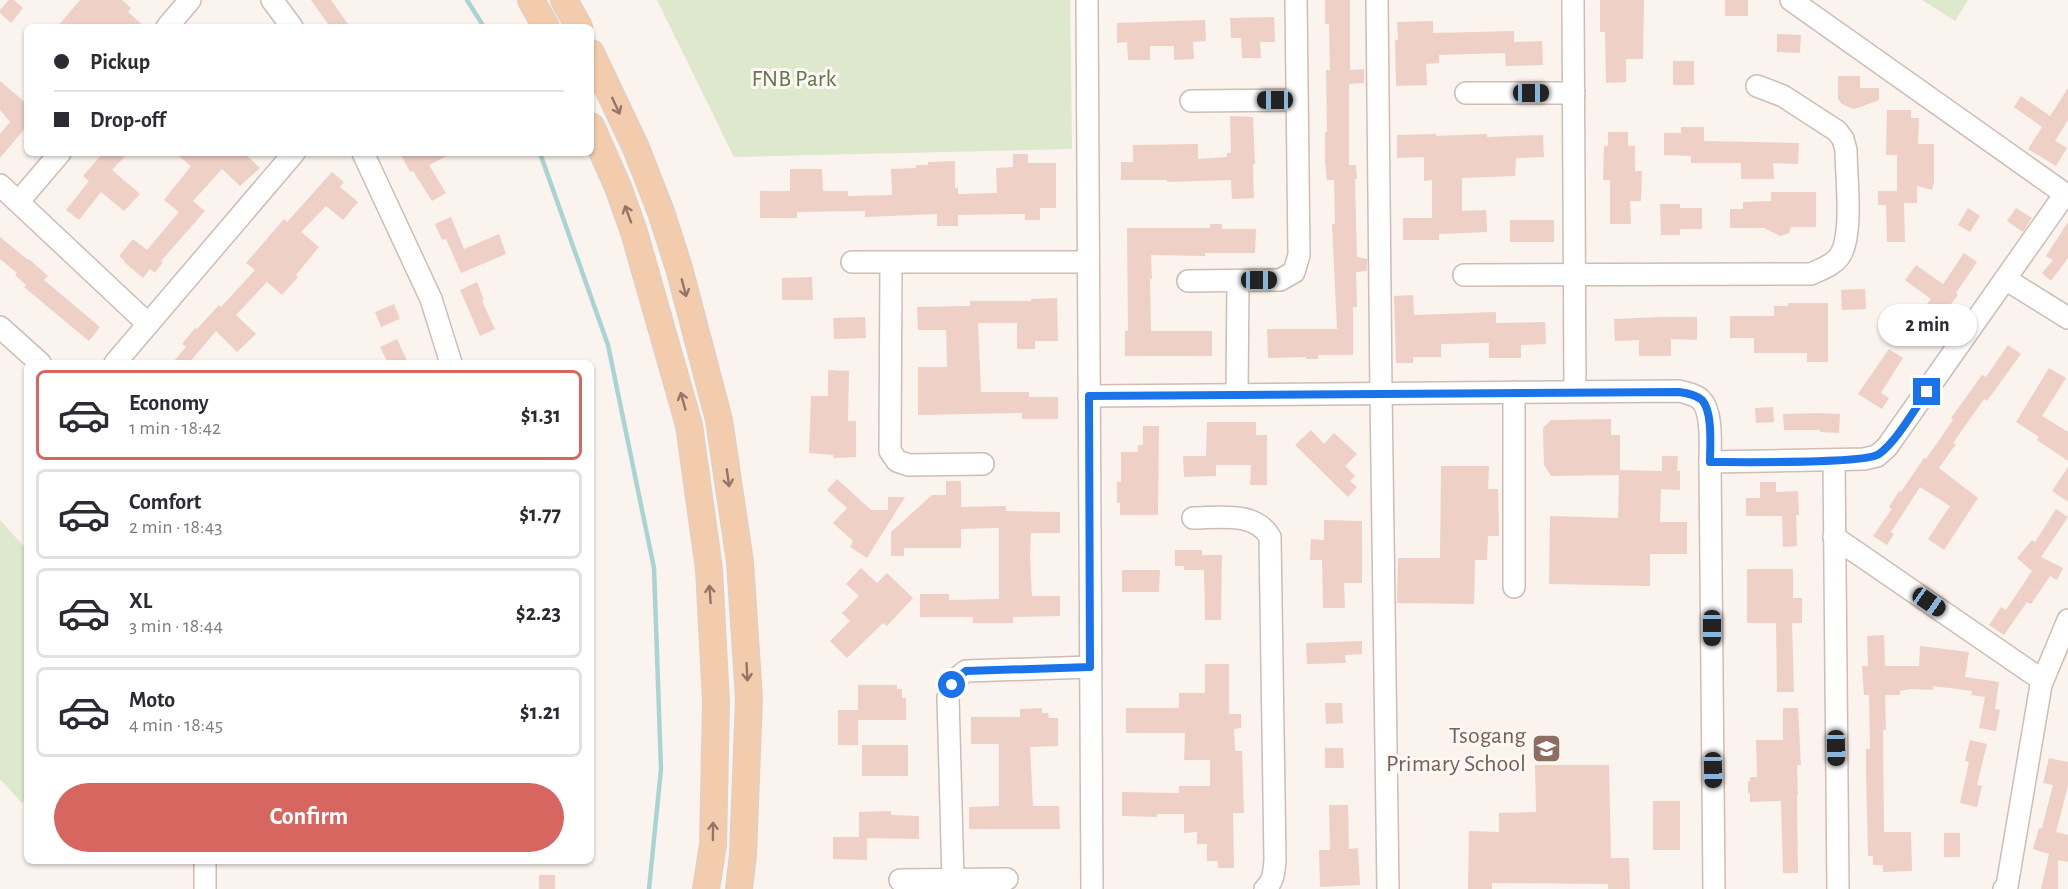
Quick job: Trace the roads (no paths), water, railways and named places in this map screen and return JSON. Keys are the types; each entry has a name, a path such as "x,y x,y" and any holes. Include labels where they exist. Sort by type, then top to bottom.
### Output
{"main road":[{"path":"531,0 544,24"},
{"path":"564,0 577,24"},
{"path":"594,59 636,148 661,212 679,267 719,420 740,562 749,698 743,855 739,889"},
{"path":"594,133 634,232 689,425 709,569 716,702 713,845 706,889"}],"street":[{"path":"170,24 190,0"},
{"path":"272,0 290,24"},
{"path":"1087,0 1092,889"},
{"path":"1188,280 1280,280 1294,272 1299,255 1296,0"},
{"path":"1377,0 1388,889"},
{"path":"1573,0 1575,392"},
{"path":"1710,462 1864,459 1877,456 1887,447 2067,195 1791,0"},
{"path":"1464,275 1811,274 1829,266 1838,257 1847,238 1846,150 1843,139 1837,130 1782,96 1757,86"},
{"path":"1466,93 1574,93"},
{"path":"1191,101 1296,100"},
{"path":"19,201 57,156"},
{"path":"118,360 291,156"},
{"path":"364,156 431,299 450,360"},
{"path":"0,185 148,324"},
{"path":"852,262 1088,262"},
{"path":"891,263 890,451 897,461 909,465 983,464"},
{"path":"2007,280 2068,318"},
{"path":"1237,394 1238,281"},
{"path":"0,327 37,360"},
{"path":"1514,392 1514,587"},
{"path":"1089,396 1679,392 1700,399 1709,416 1714,889"},
{"path":"1834,460 1838,889"},
{"path":"1193,518 1244,519 1256,522 1265,528 1270,537 1275,860 1274,875 1265,889"},
{"path":"1834,537 2042,680"},
{"path":"2004,889 2007,886 2042,680 2068,620"},
{"path":"953,880 948,697 952,685 966,671 1090,667"},
{"path":"205,864 205,889"},
{"path":"900,880 1007,879"}],"waterway":[{"path":"467,0 482,24"},
{"path":"541,156 608,345 654,568 661,769 649,889"}],"place":[{"name":"Tsogang Primary School","path":"1547,749"}],"park label":[{"name":"FNB Park","path":"794,78"}]}
